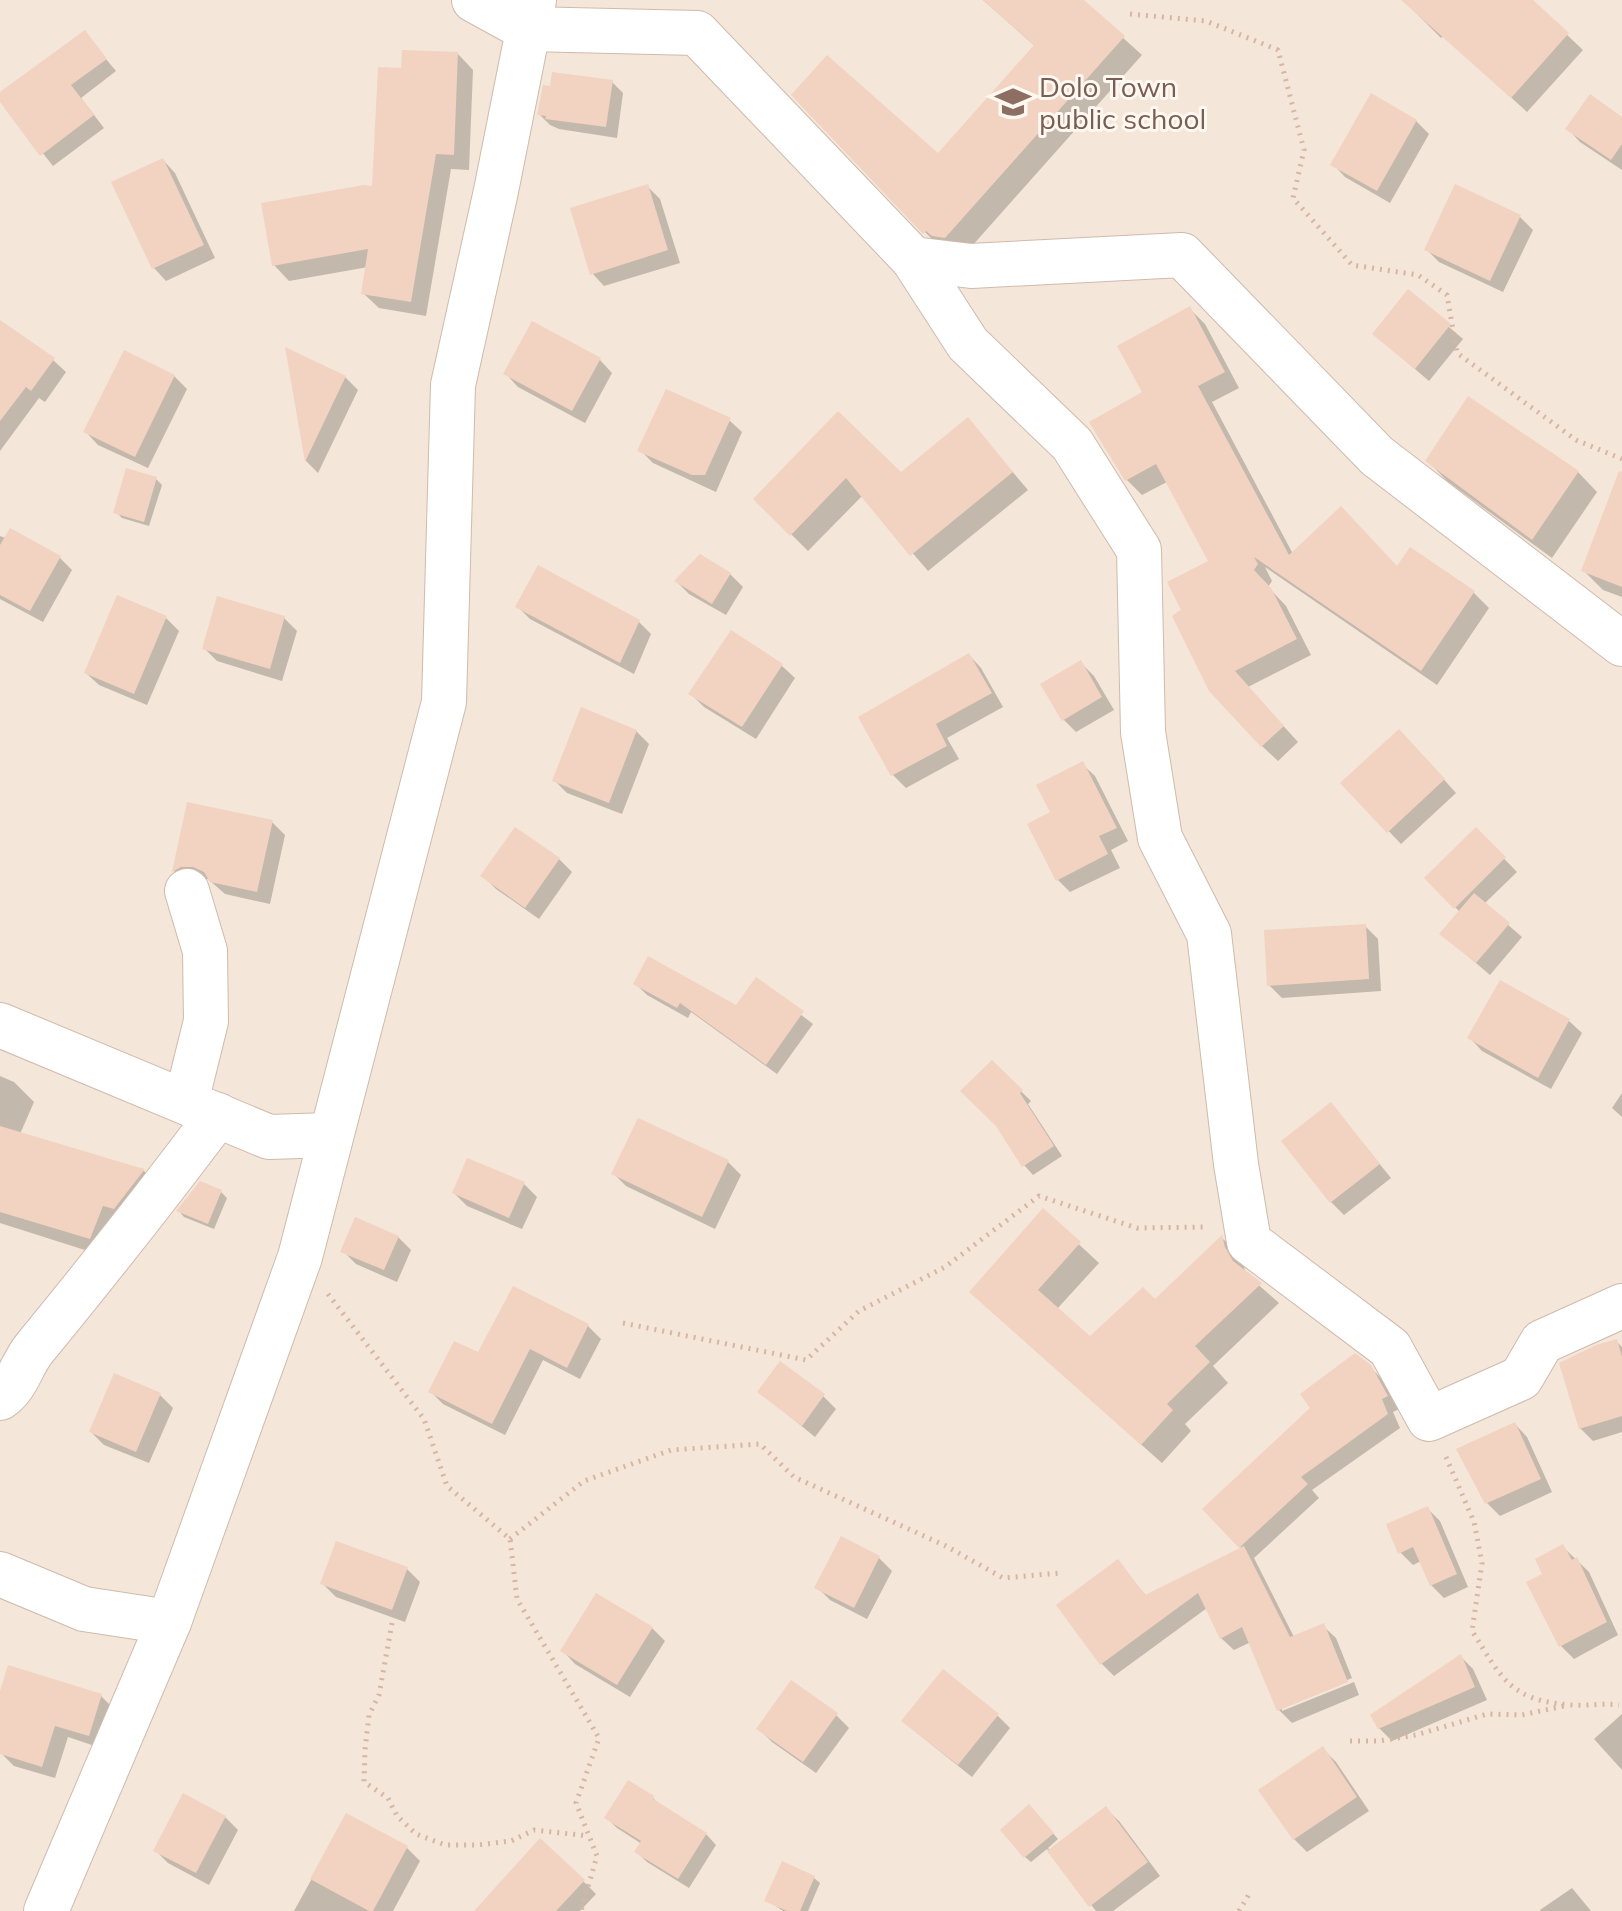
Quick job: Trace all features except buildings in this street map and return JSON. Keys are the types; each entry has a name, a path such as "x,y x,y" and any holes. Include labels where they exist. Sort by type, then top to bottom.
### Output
{"street":[{"path":"474,0 531,15 697,33 913,259 968,344 1072,444 1139,550 1143,732 1160,838 1209,934 1236,1164 1249,1242 1390,1348 1429,1419 1521,1378 1542,1342 1622,1306"},
{"path":"46,1911 169,1622 300,1257 444,702 453,385 531,15"},
{"path":"913,259 971,266 1182,255 1377,456 1622,644"},
{"path":"0,1398 12,1390 25,1360 104,1265 202,1108 205,951 187,891"},
{"path":"0,1025 269,1137 330,1135"},
{"path":"0,1574 84,1609 169,1622"}],"path":[{"path":"1130,14 1206,21 1278,50 1304,150 1293,198 1352,265 1418,275 1447,295 1457,353 1576,440 1622,459"},
{"path":"623,1323 806,1360 859,1311 945,1267 1039,1196 1137,1228 1217,1227 1249,1242"},
{"path":"300,1257 424,1419 447,1486 510,1539 517,1599 599,1738 576,1803 597,1856 581,1911"},
{"path":"1429,1419 1474,1522 1482,1563 1472,1631 1505,1683 1536,1700 1573,1705 1619,1705"},
{"path":"510,1539 584,1481 671,1450 760,1444 794,1477 946,1546 1003,1578 1060,1573"},
{"path":"392,1623 379,1695 369,1715 364,1782 388,1798 397,1816 416,1834 445,1845 511,1841 534,1830 589,1836"},
{"path":"1350,1741 1379,1741 1416,1735 1487,1714 1522,1715 1573,1705"},
{"path":"1239,1911 1251,1891"}],"shaded area":[{"path":"0,0 1622,0 1622,1911 0,1911"}],"place":[{"name":"Dolo Town public school","path":"1013,102"}]}
